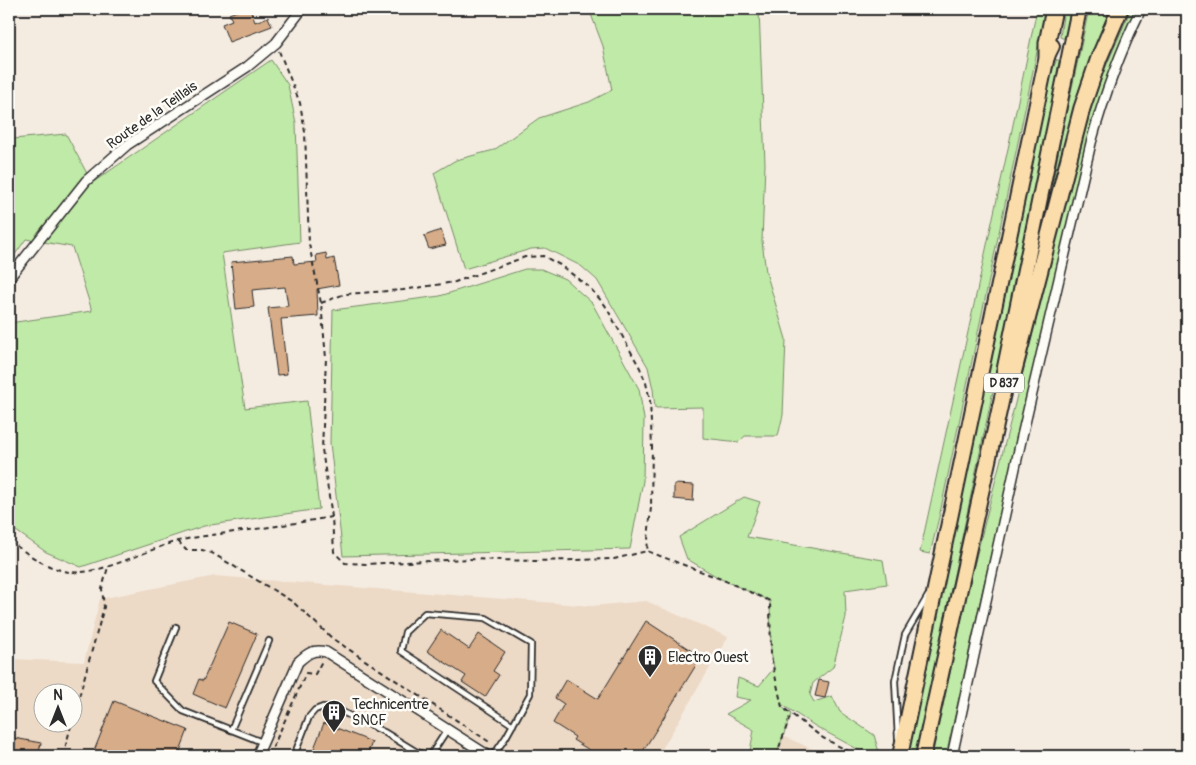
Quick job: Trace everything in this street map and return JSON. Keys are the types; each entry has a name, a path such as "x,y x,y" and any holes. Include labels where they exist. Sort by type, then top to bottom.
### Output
{"highway":[{"path":"1047,56 1047,43 1054,9"},
{"path":"1005,384 1013,374 1088,88 1120,9"}],"main road":[{"name":"D 837","path":"899,756 1047,56 1052,45 1060,9"},
{"name":"D 837","path":"923,756 1005,384 1004,372 1079,9"}],"street":[{"name":"Route de la Teillais","path":"9,278 80,188 93,175 127,145 246,68 276,43 302,9"},
{"path":"952,756 1022,436 1091,142 1106,93 1141,9"},
{"path":"257,756 298,662 306,654 316,650 326,652 491,756"}],"lane":[{"path":"899,756 895,681 905,635 936,585"},
{"path":"491,756 513,725 530,694 531,644 486,618 425,613 405,632 401,651 513,725"},
{"path":"176,627 154,681 183,710 262,742"},
{"path":"232,730 269,641"},
{"path":"294,756 309,717 315,710 323,707 334,708 384,732 414,751 429,756 448,728"}],"path":[{"path":"276,43 300,103 303,122 309,244 321,302 326,358 322,449 332,518 334,552 345,563 366,564 469,559 533,561 614,559 647,551 720,579 770,601 771,657 782,707 823,738 858,756"},
{"path":"321,302 345,294 403,290 455,282 525,257 543,256 560,265 589,287 605,305 640,368 650,400 652,447 651,507 647,551"},
{"path":"9,541 38,560 70,572 108,566 201,536 332,518"},
{"path":"178,542 186,550 202,550 212,553 286,597 333,639 491,743"},
{"path":"82,686 104,607 102,589 108,566"},
{"path":"269,756 306,673 315,674 333,639"},
{"path":"776,756 791,714"},
{"path":"63,756 69,732"}],"shaded area":[{"path":"215,576 592,606 646,601 728,637 658,756 9,756 9,659 84,662 100,599"},
{"path":"783,736 828,756 776,756"}],"green space":[{"path":"589,9 759,9 765,164 762,241 766,272 786,339 783,415 778,436 745,436 739,442 703,438 703,407 655,408 648,367 597,280 581,266 545,248 531,249 464,269 434,173 456,160 494,150 539,118 589,102 612,90 603,46"},
{"path":"1037,9 1046,9 940,513 930,554 920,552 1009,144"},
{"path":"1064,9 1073,9 1065,38 1062,38 1060,37"},
{"path":"1089,9 1115,9 1045,223 1061,138"},
{"path":"1131,9 1137,9 1120,46 1025,408 946,756 932,756 969,585 1087,119 1101,78"},
{"path":"1057,59 1059,61 1058,79 916,756 906,756 1049,78"},
{"path":"271,60 288,85 296,123 300,242 222,253 245,408 307,401 319,509 204,526 81,567 46,552 9,526 9,323 92,311 72,247 26,239 9,263 9,125 13,139 66,134 92,183"},
{"path":"525,269 541,269 565,279 592,303 639,389 644,419 643,481 630,549 343,556 330,443 333,310 440,296"},
{"path":"744,497 760,502 747,537 883,560 887,584 845,590 846,617 833,667 813,683 810,695 814,702 832,696 840,712 874,735 880,756 870,756 815,726 781,704 791,714 776,756 749,756 754,730 726,714 751,700 735,697 738,678 759,686 774,668 771,652 770,601 721,579 687,559 679,537"}],"building":[{"path":"242,9 250,9 255,22 268,17 272,26 229,42 222,24 232,20 229,14"},
{"path":"441,230 446,245 429,249 424,236"},
{"path":"326,253 327,260 334,258 339,285 317,289 318,316 281,319 287,374 277,375 268,308 288,306 285,287 252,290 254,307 236,309 231,262 293,256 294,264 317,262 316,255"},
{"path":"674,484 694,485 693,501 674,499"},
{"name":"Electro Ouest","path":"646,621 701,657 640,756 599,756 573,740 575,737 553,723 564,704 555,698 566,679 598,699"},
{"path":"229,622 257,634 225,708 193,694 199,679 203,681"},
{"path":"441,630 469,649 479,634 505,652 493,671 499,675 485,697 462,682 466,676 427,651"},
{"path":"819,680 829,682 825,698 815,696"},
{"path":"114,701 188,730 178,756 92,756"},
{"name":"Technicentre SNCF","path":"324,723 372,742 367,756 311,756"},
{"path":"9,737 41,743 38,756 9,756"}],"place":[{"name":"Electro Ouest","path":"650,678"},
{"name":"Technicentre SNCF","path":"334,733"}]}
